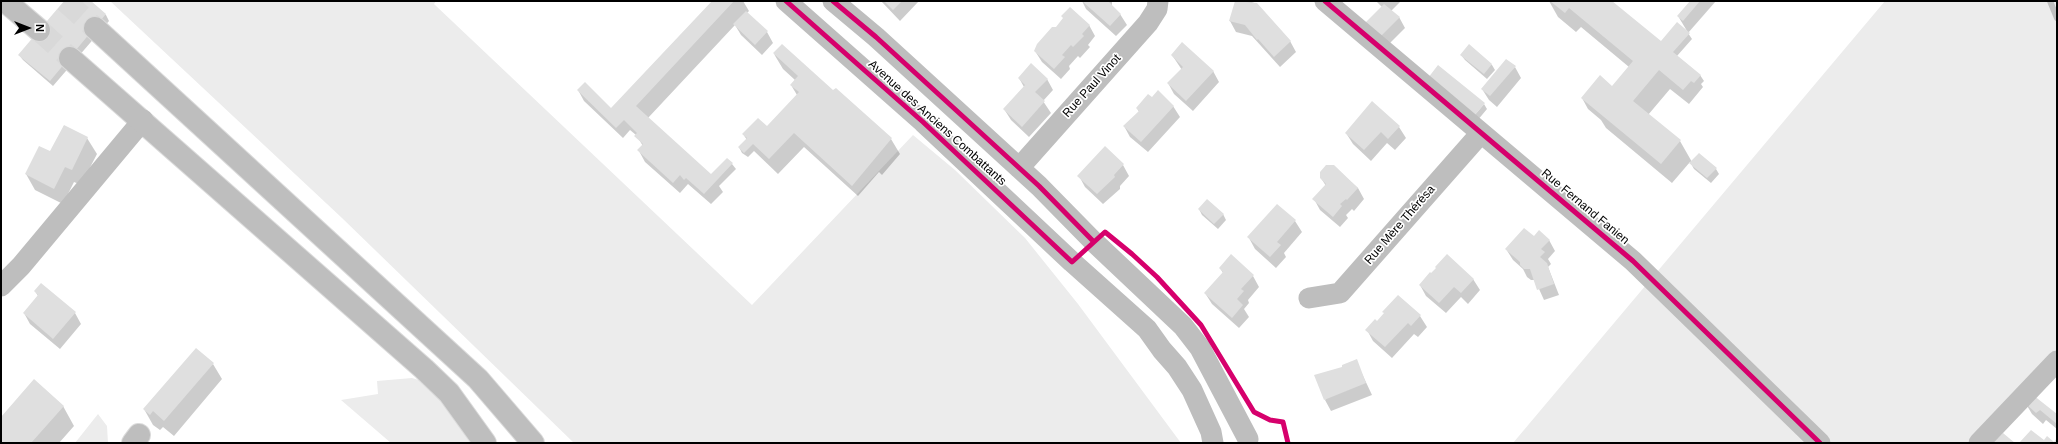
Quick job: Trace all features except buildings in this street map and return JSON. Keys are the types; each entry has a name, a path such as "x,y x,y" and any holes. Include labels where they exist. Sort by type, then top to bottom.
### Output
{"highway":[{"path":"5,1 39,30"},
{"path":"95,28 478,379 533,443"},
{"path":"70,58 424,369 449,394 485,443"}],"street":[{"name":"Avenue des Anciens Combattants","path":"786,1 923,122 1066,256 1147,329 1162,350 1178,367 1192,390 1211,432 1214,443"},
{"name":"Avenue des Anciens Combattants","path":"833,1 876,37 1019,168 1183,326 1200,348 1251,441"},
{"name":"Rue Paul Vinot","path":"1019,168 1148,23 1157,9 1158,1"},
{"name":"Rue Fernand Fanien","path":"1326,1 1633,260 1820,443"},
{"path":"1,286 42,240 142,120"},
{"name":"Rue Mère Thérésa","path":"1309,298 1340,293 1481,133"},
{"path":"1979,443 2057,361"},
{"path":"1221,443 1232,437 1251,441"}],"shaded area":[{"path":"110,1 436,1 434,4 752,305 913,135 955,170 1025,238 1078,304 1181,443 574,443 342,218"},
{"path":"1885,1 2057,1 2057,361 1980,443 1513,443"},
{"path":"412,378 425,382 445,400 470,443 391,443 341,400 378,394 377,381"},
{"path":"98,414 107,426 108,443 75,443"}],"waterway":[{"path":"2050,1 2057,18"}],"tunnel":[{"path":"65,1 95,28"},
{"path":"39,30 70,58"}],"cycle path":[{"path":"786,1 923,122 1072,262 1105,232 1132,254 1157,277 1201,325 1254,412 1270,420 1283,422 1288,443"},
{"path":"833,1 876,37 1039,186 1093,241"},
{"path":"1325,1 1633,261 1820,443"}]}
